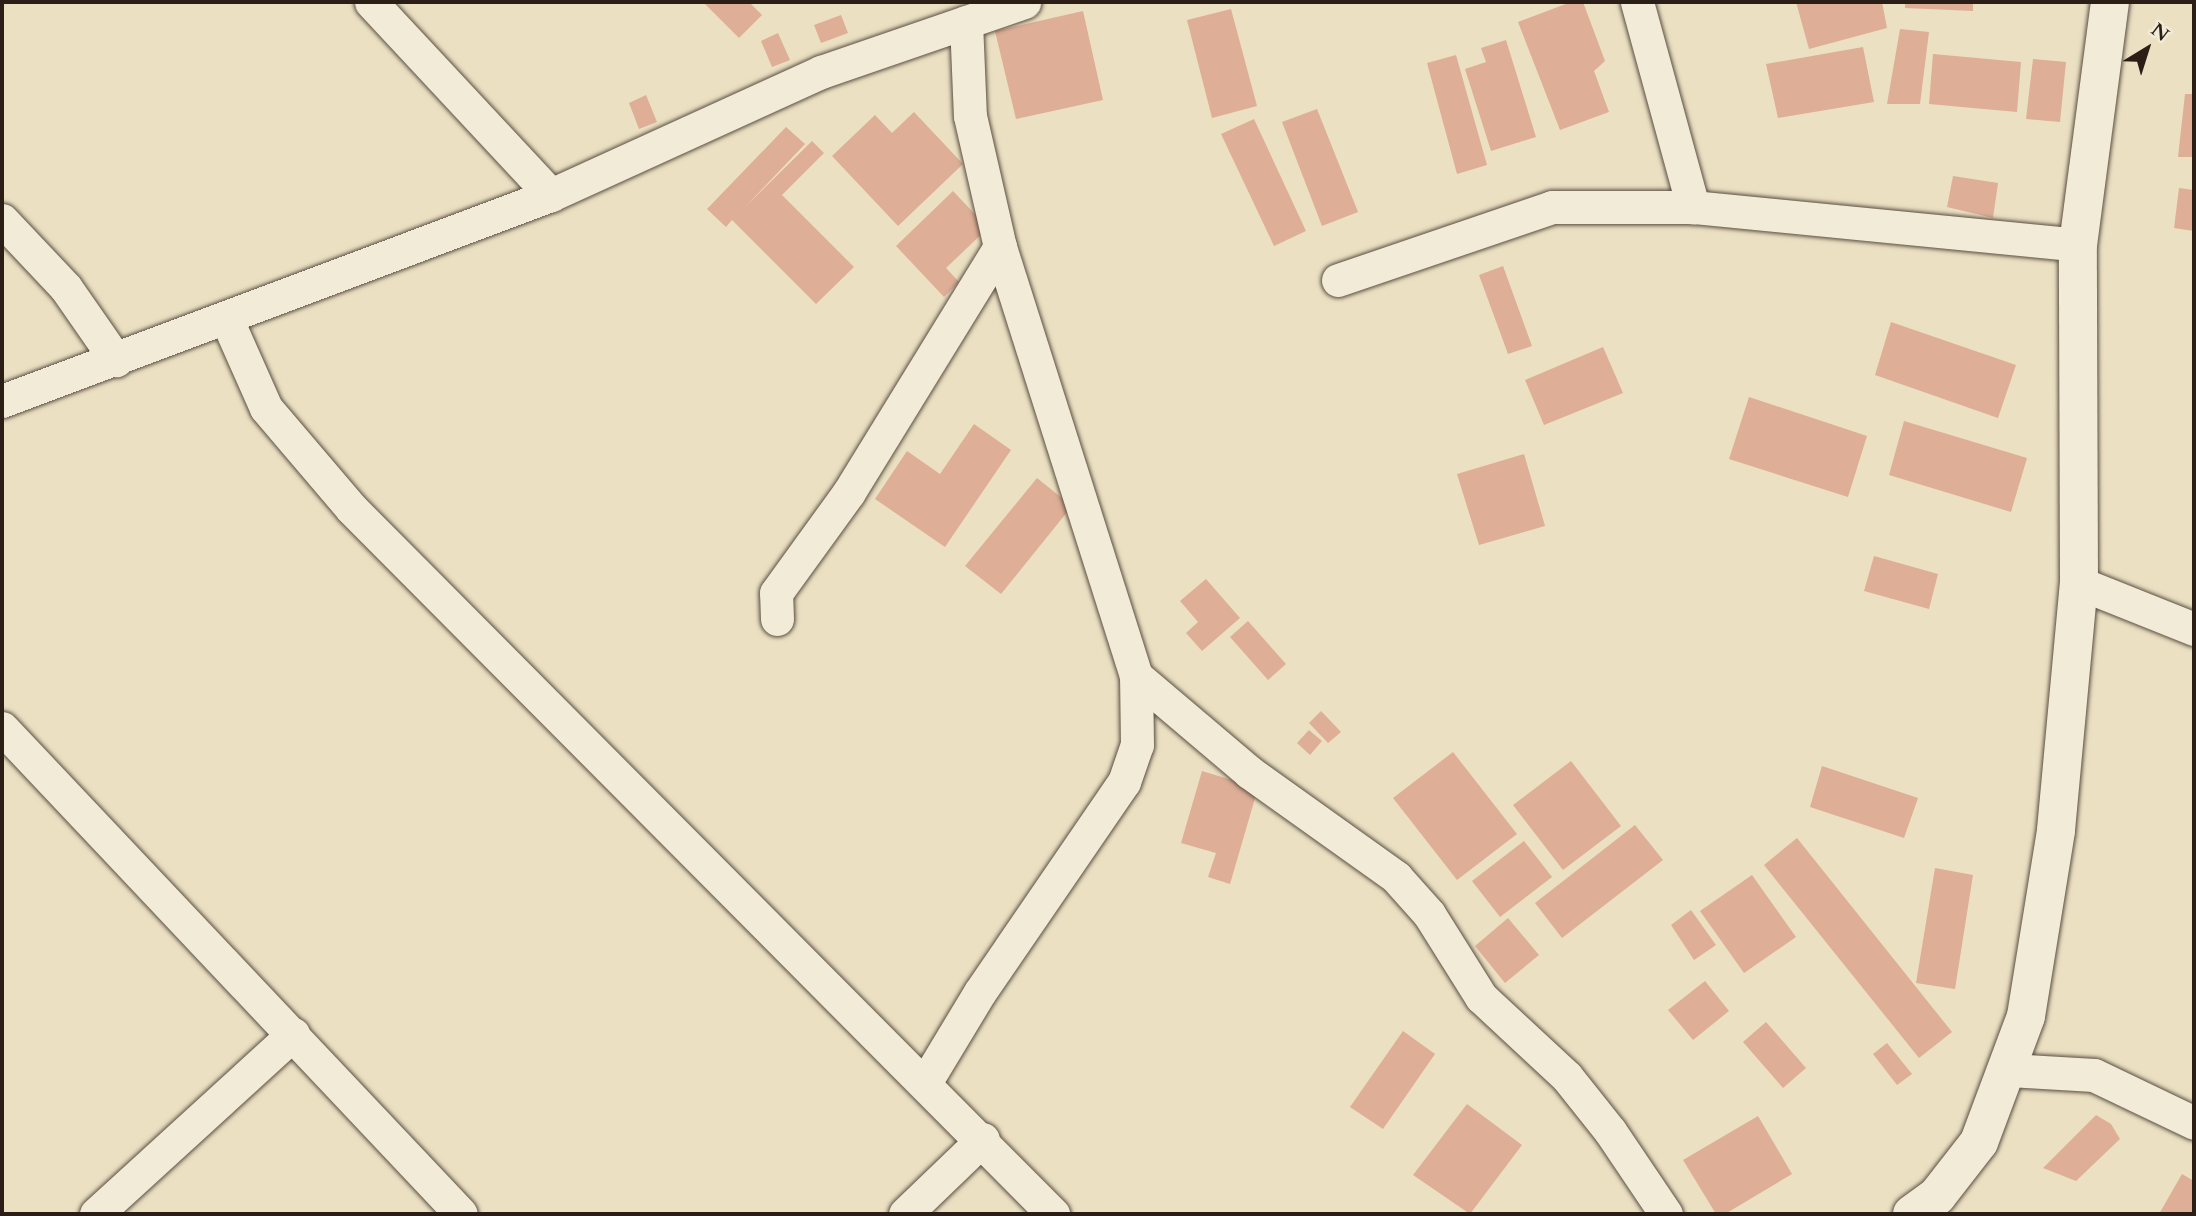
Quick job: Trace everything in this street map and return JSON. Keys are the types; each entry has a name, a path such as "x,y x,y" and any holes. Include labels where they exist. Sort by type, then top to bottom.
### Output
{"street":[{"path":"371,2 551,195"},
{"path":"2,401 227,320 551,195 821,72 1024,2"},
{"path":"1637,2 1693,207"},
{"path":"1912,1214 1961,1168 1979,1142 2009,1070 2026,1016 2056,830 2079,583 2078,245 2110,2"},
{"path":"925,1083 979,992 1124,782 1137,745 1136,676 1000,247 970,116 967,22"},
{"path":"1338,280 1552,207 1693,207 2078,245"},
{"path":"2,220 74,298 116,360"},
{"path":"777,619 776,593 849,492 1000,247"},
{"path":"227,320 266,408 351,508 759,923 983,1139 1053,1214"},
{"path":"2079,583 2194,629"},
{"path":"1136,676 1249,772 1396,877 1429,914 1481,997 1567,1077 1610,1131 1666,1214"},
{"path":"2,728 461,1214"},
{"path":"96,1214 293,1034"},
{"path":"2009,1070 2094,1074 2194,1123"},
{"path":"905,1214 983,1139"}],"building":[{"path":"703,2 749,2 762,15 739,38"},
{"path":"1571,2 1583,2 1605,61 1594,71 1609,112 1560,130 1518,22"},
{"path":"1796,2 1882,2 1887,28 1809,49"},
{"path":"1905,2 1973,2 1973,11 1905,8"},
{"path":"1231,9 1257,106 1212,118 1187,20"},
{"path":"1083,11 1103,100 1016,119 995,31"},
{"path":"841,15 848,33 821,43 814,25"},
{"path":"1900,29 1929,32 1920,104 1887,104"},
{"path":"778,33 790,60 772,67 761,41"},
{"path":"1506,40 1536,137 1491,151 1465,69 1486,62 1481,48"},
{"path":"1863,47 1874,102 1778,118 1766,64"},
{"path":"1933,54 2021,62 2017,112 1929,104"},
{"path":"1456,55 1487,165 1457,174 1427,63"},
{"path":"2033,59 2066,62 2060,122 2026,119"},
{"path":"2185,94 2194,94 2194,157 2178,157"},
{"path":"646,95 657,122 639,129 629,103"},
{"path":"1317,109 1358,212 1322,226 1282,122"},
{"path":"914,112 963,164 898,226 832,156 875,115 892,133"},
{"path":"1254,119 1306,231 1274,246 1221,134"},
{"path":"786,127 805,144 746,206 812,141 824,153 782,195 854,267 816,304 732,220 726,227 707,209"},
{"path":"1953,176 1998,183 1993,218 1947,207"},
{"path":"2179,188 2194,190 2194,231 2174,228"},
{"path":"953,191 988,228 946,268 959,282 944,297 896,246"},
{"path":"1503,266 1532,346 1508,354 1479,275"},
{"path":"1891,322 2016,365 1998,418 1875,375"},
{"path":"1603,347 1623,393 1544,425 1525,380"},
{"path":"1749,397 1867,436 1848,497 1729,459"},
{"path":"1904,421 2027,458 2011,512 1889,475"},
{"path":"974,424 1011,450 945,547 875,499 907,451 940,474"},
{"path":"1524,454 1545,526 1479,545 1457,474"},
{"path":"1037,478 1072,506 1001,594 965,566"},
{"path":"1874,556 1938,574 1929,609 1864,591"},
{"path":"1206,579 1240,618 1202,651 1186,633 1198,622 1180,601"},
{"path":"1248,621 1286,664 1268,680 1230,637"},
{"path":"1321,711 1341,732 1328,743 1309,723"},
{"path":"1309,730 1322,741 1310,755 1297,743"},
{"path":"1453,752 1517,834 1457,880 1393,798"},
{"path":"1571,761 1621,826 1563,870 1513,805"},
{"path":"1822,766 1918,798 1904,838 1810,807"},
{"path":"1202,771 1258,788 1230,884 1208,877 1216,853 1181,843"},
{"path":"1635,825 1663,860 1562,938 1535,903"},
{"path":"1797,838 1952,1032 1919,1058 1764,865"},
{"path":"1524,841 1552,877 1500,917 1472,881"},
{"path":"1935,868 1973,875 1955,989 1916,983"},
{"path":"1752,875 1796,937 1744,973 1700,911"},
{"path":"1691,910 1716,945 1694,960 1671,925"},
{"path":"1508,918 1539,955 1505,983 1475,946"},
{"path":"1705,981 1729,1011 1693,1040 1668,1010"},
{"path":"1766,1022 1806,1068 1783,1088 1743,1042"},
{"path":"1403,1031 1435,1054 1383,1129 1350,1107"},
{"path":"1887,1043 1912,1074 1897,1085 1873,1054"},
{"path":"1467,1104 1522,1145 1470,1214 1413,1175"},
{"path":"2096,1115 2111,1124 2120,1139 2076,1181 2043,1168"},
{"path":"1758,1116 1792,1174 1725,1214 1716,1214 1683,1160"},
{"path":"2182,1174 2194,1181 2194,1214 2159,1214"}]}
